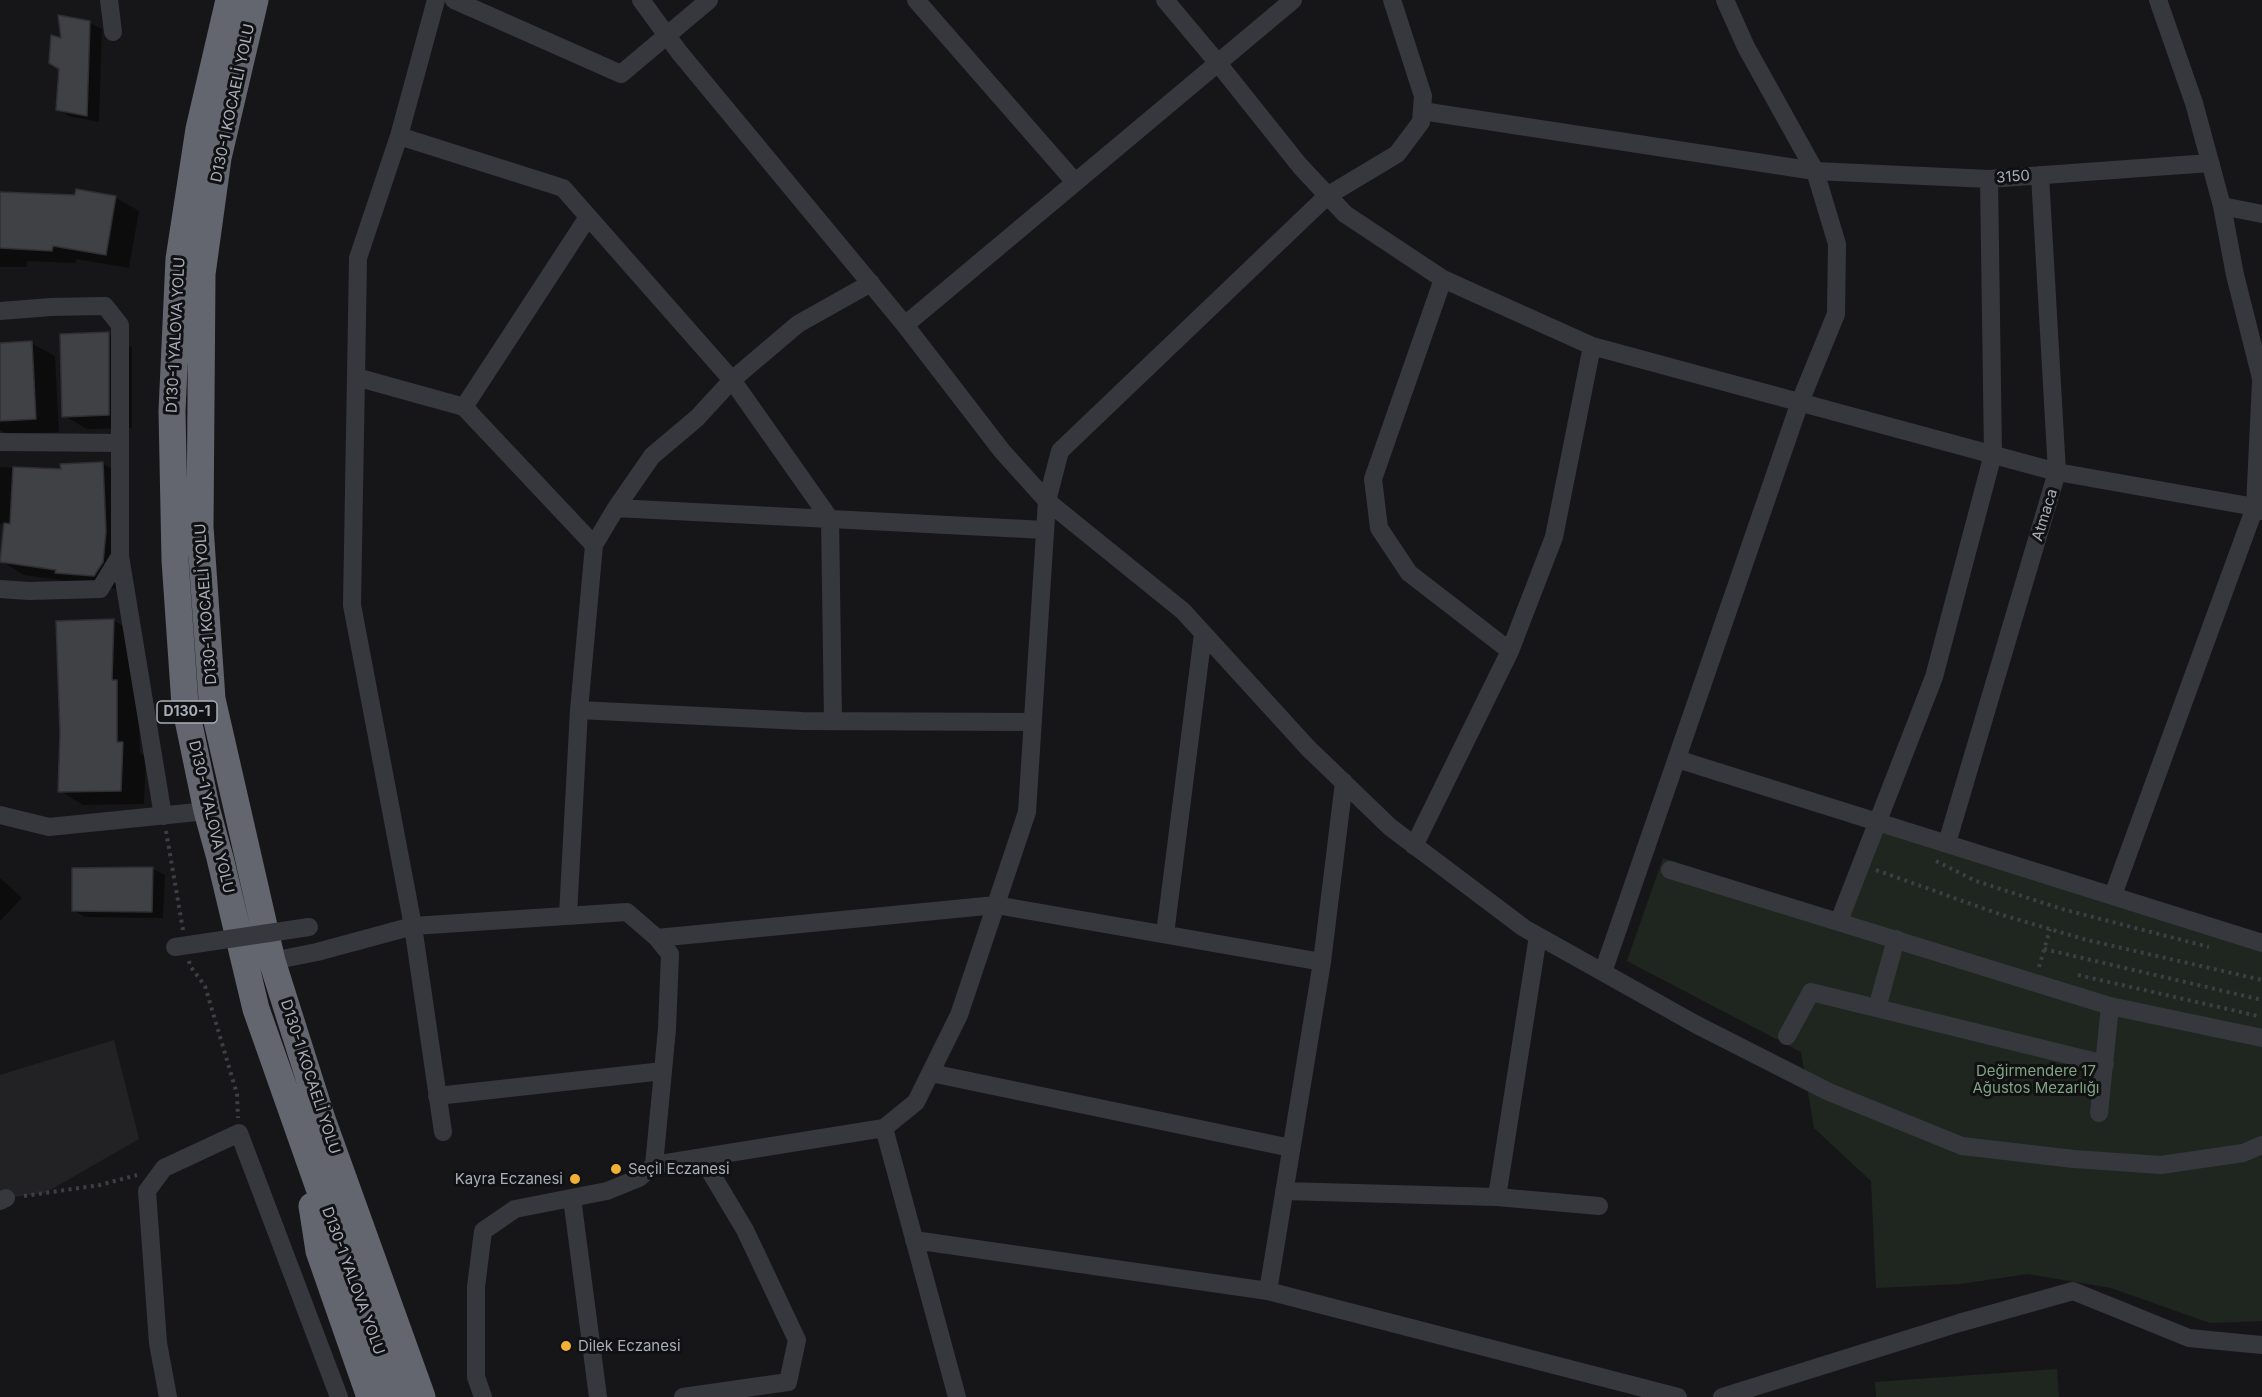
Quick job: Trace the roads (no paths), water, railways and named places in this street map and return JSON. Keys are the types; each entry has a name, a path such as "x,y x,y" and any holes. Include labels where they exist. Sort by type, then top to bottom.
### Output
{"highway":[{"name":"D130-1 YALOVA YOLU","path":"229,0 199,129 179,259 172,411 175,561 185,705 207,811 256,1009 299,1134 396,1397"},
{"name":"D130-1 KOCAELİ YOLU","path":"255,0 218,158 202,274 200,527 212,699 272,961 322,1119 422,1397"},
{"path":"322,1119 374,1230 439,1397"},
{"path":"299,1134 320,1251 370,1397"}],"street":[{"path":"109,0 112,32"},
{"path":"436,0 399,136 358,258 352,605 413,926 443,1132"},
{"path":"454,0 621,74 710,0"},
{"path":"641,0 667,36 871,283 1002,451 1047,501 1183,611 1308,748 1390,827 1524,928 1697,1025 1829,1092 1962,1146 2161,1166 2243,1153 2262,1145"},
{"path":"916,0 1074,182"},
{"path":"1165,0 1300,166 1344,214 1443,279 1592,346 2057,472 2259,509"},
{"path":"905,326 1293,0"},
{"path":"483,1397 476,1377 476,1287 483,1231 515,1209 607,1191 639,1178 654,1165 884,1128 916,1102 959,1015 1027,812 1047,501 1060,451 1327,196 1397,154 1421,122 1423,96 1392,0"},
{"path":"1603,972 1800,402 1836,314 1837,244 1815,171 1746,47 1725,0"},
{"path":"2113,895 2259,509 2261,382 2235,275 2222,206 2194,103 2158,0"},
{"name":"3150","path":"1422,111 1815,171 1989,179 2210,163"},
{"path":"399,136 563,188 732,380 830,519 833,721"},
{"name":"Atmaca","path":"1947,843 2057,472 2040,175"},
{"path":"1839,921 1934,677 1993,454 1989,179"},
{"path":"2222,206 2262,214"},
{"path":"464,407 588,217"},
{"path":"1443,279 1373,479 1379,528 1409,573 1510,651"},
{"path":"568,915 579,710 594,544 652,456 697,418 732,380 798,324 871,283"},
{"path":"0,311 105,306 120,325 120,556 163,816"},
{"path":"1414,846 1510,651 1554,537 1592,346"},
{"path":"356,377 464,407 594,544"},
{"path":"0,442 120,443"},
{"path":"616,508 1046,530"},
{"path":"0,589 100,590 120,556"},
{"path":"1166,934 1203,634"},
{"path":"579,710 833,721 1033,722"},
{"path":"1677,759 1876,825 1947,843 2262,941"},
{"path":"1268,1291 1322,962 1344,782"},
{"path":"0,815 49,827 207,811"},
{"path":"1670,870 1896,939 2037,974 2110,1006 2262,1038"},
{"path":"657,938 996,905 1322,962"},
{"path":"272,961 317,952 413,926 627,912 657,938 670,954 667,1029 654,1165"},
{"path":"183,947 309,927"},
{"path":"1497,1197 1538,936"},
{"path":"1877,1008 1896,939"},
{"path":"1787,1036 1810,992 2104,1064"},
{"path":"2099,1113 2110,1006"},
{"path":"437,1096 663,1071"},
{"path":"931,1073 1292,1149"},
{"path":"884,1128 957,1397"},
{"path":"168,1397 158,1343 147,1191 164,1168 239,1133 339,1397"},
{"path":"683,1397 788,1382 797,1340 745,1230 702,1158"},
{"path":"1284,1191 1497,1197 1599,1206"},
{"path":"572,1198 598,1397"},
{"path":"914,1240 1268,1291 1678,1397"},
{"path":"1722,1397 1959,1323 2073,1292 2189,1338 2262,1345"}],"place":[{"name":"Seçil Eczanesi","path":"616,1169"},
{"name":"Kayra Eczanesi","path":"575,1179"},
{"name":"Dilek Eczanesi","path":"566,1346"}],"park label":[{"name":"Değirmendere 17 Ağustos Mezarlığı","path":"2036,1080"}]}
